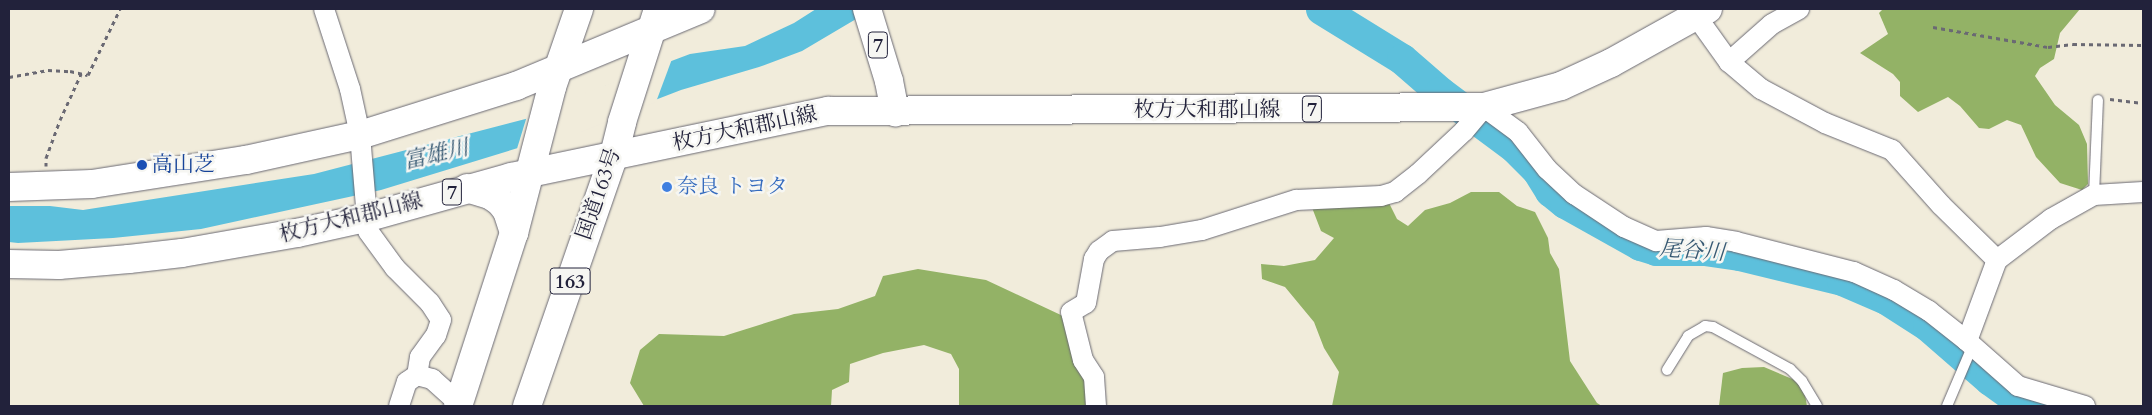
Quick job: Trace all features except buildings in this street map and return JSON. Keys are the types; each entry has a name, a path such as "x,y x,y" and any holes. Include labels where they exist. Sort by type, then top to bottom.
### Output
{"main road":[{"path":"460,406 514,233 556,78 579,9"},
{"path":"9,186 92,184 361,145 489,96 556,78 654,20 702,9"},
{"name":"7","path":"867,9 889,81 895,112"},
{"name":"枚方大和郡山線","path":"9,264 59,265 182,253 297,233 369,217 467,188 533,163 614,155 828,111 1484,107 1561,86 1612,64 1698,11"},
{"name":"国道163号","path":"527,406 614,155 622,122 654,20"},
{"path":"467,188 490,195 500,202 507,211 514,233"}],"street":[{"path":"324,9 350,89 361,145 369,217 368,230 394,268 430,303 441,320 436,335 420,357 417,374 407,382 399,406"},
{"path":"1729,62 1772,24 1799,9"},
{"path":"1698,11 1729,62 1761,89 1825,123 1892,150 1941,205 1997,260"},
{"path":"1096,406 1094,377 1083,360 1077,343 1071,312 1086,303 1094,259 1099,251 1113,242 1202,230 1296,200 1381,196 1395,192 1418,174 1464,131 1484,107 1518,132 1547,169 1574,194 1624,227 1656,241 1706,237 1736,242 1854,272 1894,290 1930,311 2018,386 2085,406"},
{"path":"1970,344 1997,260 2051,219 2094,194 2143,192"},
{"path":"417,374 432,379 460,406"}],"lane":[{"path":"2094,194 2098,100"},
{"path":"1667,370 1688,336 1705,326 1713,327 1790,369 1802,381 1817,406"},
{"path":"1947,406 1970,344"}],"path":[{"path":"9,76 48,70 88,75 120,9"},
{"path":"1933,28 2048,47 2073,44 2143,45"},
{"path":"47,186 46,158 60,120 81,74"},
{"path":"2098,100 2103,98 2143,103"}],"green space":[{"path":"1883,9 2080,9 2060,33 2054,59 2040,68 2035,76 2055,105 2079,125 2087,144 2088,184 2082,190 2060,183 2036,157 2021,125 2007,120 1989,129 1979,128 1960,106 1948,97 1918,112 1900,96 1900,82 1893,74 1860,53 1888,34 1879,13"},
{"path":"1471,192 1499,192 1517,206 1535,212 1548,238 1550,253 1559,269 1570,361 1597,403 1602,406 1332,406 1339,372 1324,348 1314,322 1285,287 1262,279 1261,264 1284,266 1315,260 1334,238 1321,231 1311,205 1389,203 1397,219 1408,226 1425,210 1450,203"},
{"path":"918,269 986,280 1063,316 1089,378 1088,406 959,406 959,369 951,354 924,345 883,353 850,364 849,382 832,390 831,406 644,406 630,383 640,350 659,334 724,336 794,314 838,309 875,296 883,276"},
{"path":"1764,367 1797,381 1805,395 1807,406 1719,406 1723,373 1742,368"}],"water":[{"name":"富雄川","path":"816,9 873,9 802,51 759,67 681,90 580,129 381,190 201,229 113,238 9,242 9,206 50,206 83,210 314,174 537,116 605,86 690,54 745,46 794,23"}],"pier":[{"path":"672,59 656,102 581,132 516,152 527,116"}],"waterway":[{"name":"尾谷川","path":"1321,9 1402,59 1440,92 1515,148 1537,170 1550,191 1565,203 1640,245 1656,250 1704,250 1739,255 1842,280 1886,299 1928,326 1990,380 2016,399 2042,406"}],"place":[{"name":"高山芝","path":"142,165"},
{"name":"奈良 トヨタ","path":"667,187"}]}
